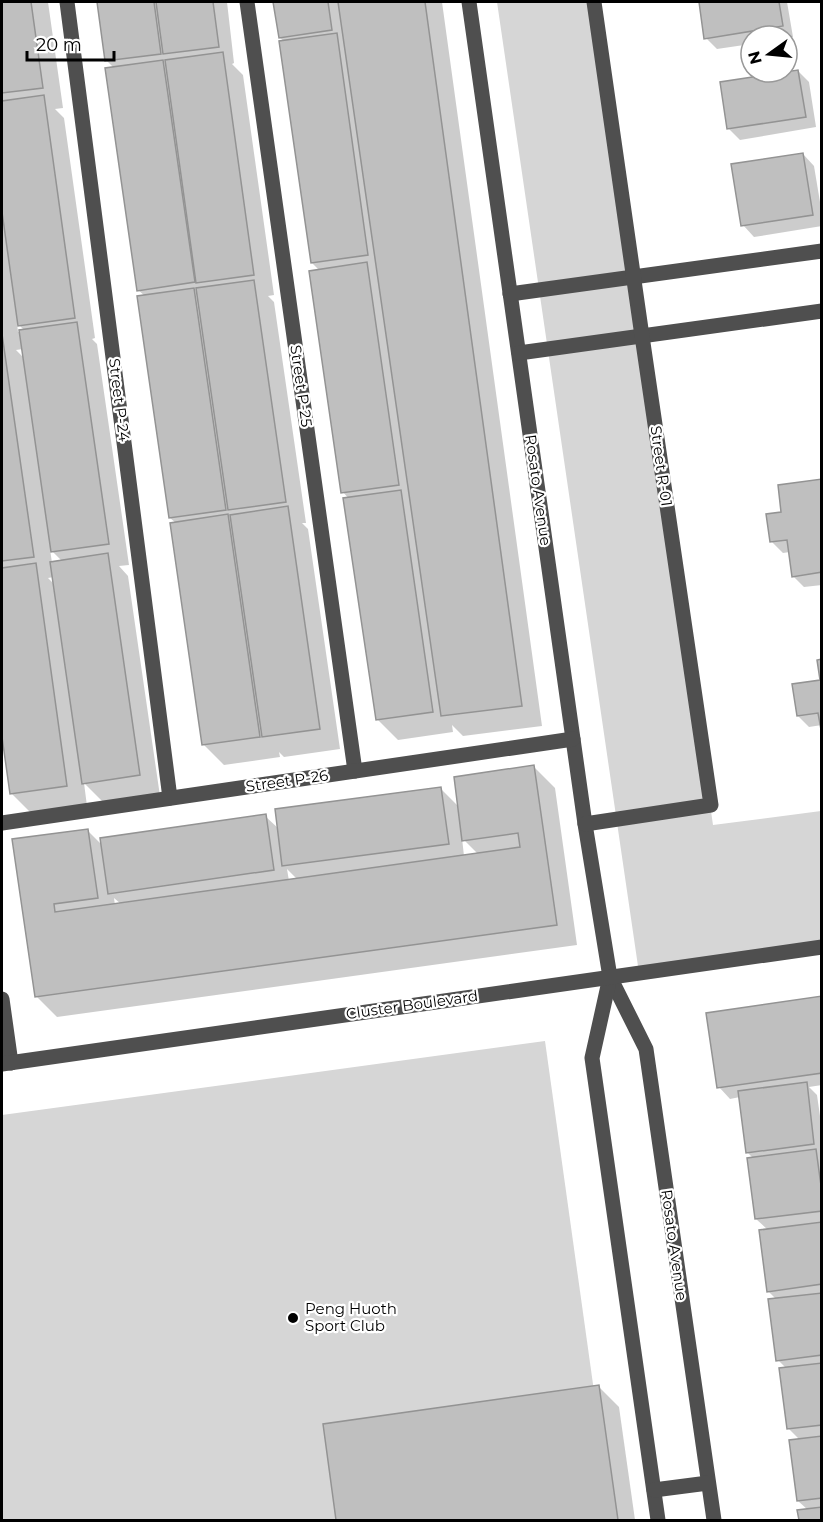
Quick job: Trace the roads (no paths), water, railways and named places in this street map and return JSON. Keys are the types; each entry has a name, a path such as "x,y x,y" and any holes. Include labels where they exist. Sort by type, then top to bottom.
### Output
{"street":[{"name":"Street P-24","path":"67,2 170,798"},
{"name":"Street P-25","path":"247,2 355,771"},
{"name":"Rosato Avenue","path":"469,2 585,824 610,977 646,1049 714,1521"},
{"name":"Street R-01","path":"585,824 711,805 594,2"},
{"path":"510,294 822,251"},
{"path":"519,353 822,311"},
{"name":"Street P-26","path":"2,823 573,739"},
{"name":"Cluster Boulevard","path":"6,1063 822,947"},
{"name":"Rosato Avenue","path":"610,977 592,1058 658,1521"},
{"path":"2,999 6,1063"},
{"path":"654,1490 708,1483"}],"place":[{"name":"Peng Huoth Sport Club","path":"293,1318"}]}
